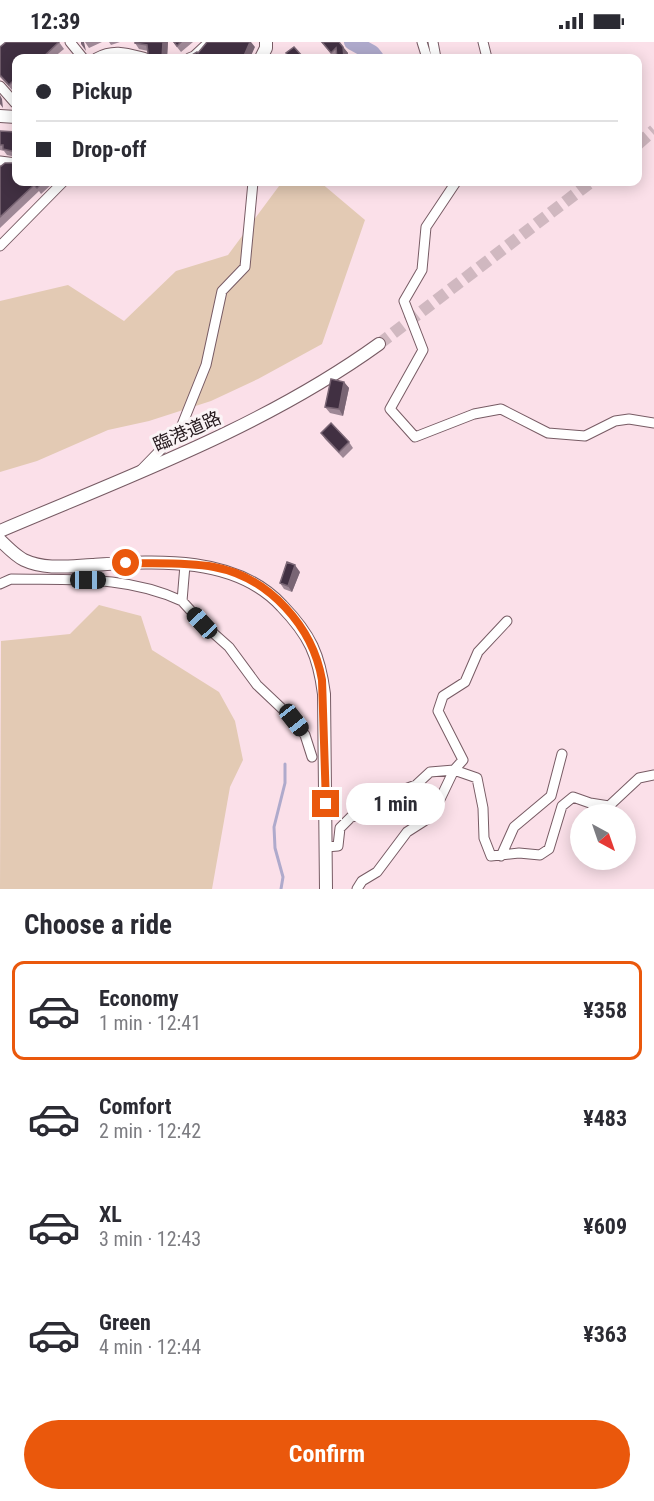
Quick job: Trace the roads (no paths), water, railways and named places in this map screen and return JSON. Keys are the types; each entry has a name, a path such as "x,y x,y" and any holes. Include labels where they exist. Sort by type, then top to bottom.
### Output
{"street":[{"path":"70,42 79,54"},
{"path":"196,54 209,42"},
{"path":"103,54 122,51 132,54"},
{"path":"0,86 12,100"},
{"path":"0,246 59,186"},
{"path":"140,472 180,430 206,365 222,291 245,267 253,186"},
{"path":"453,186 426,227 422,270 404,301 423,350 390,409 415,437 474,414 501,409 549,433 585,436 615,421 629,419 654,423"},
{"name":"臨港道路","path":"0,531 140,472 249,422 309,391 378,344"},
{"path":"0,540 22,560 40,566 126,563 214,567 234,573 257,585 273,596 301,625 320,664 324,694 326,889"},
{"path":"182,601 185,565"},
{"path":"0,584 11,579 107,580 159,591 182,601 229,647 257,685 294,720 305,735 312,757"},
{"path":"357,889 362,882 377,872 407,832 432,816 454,770 463,759 438,711 443,696 465,682 478,652 507,621"},
{"path":"501,856 514,827 551,796 562,754"},
{"path":"326,847 338,846 340,828 351,817 375,812 398,792 416,784 430,772 454,770 477,778 483,808 484,838 491,856 519,853 540,855 549,849 562,806 573,797 609,806 639,778 654,775"}],"waterway":[{"path":"352,42 373,54"},
{"path":"281,889 283,877 275,848 274,827 285,783 285,764"}],"tunnel":[{"path":"642,140 654,130"},
{"path":"379,344 586,186"}]}
